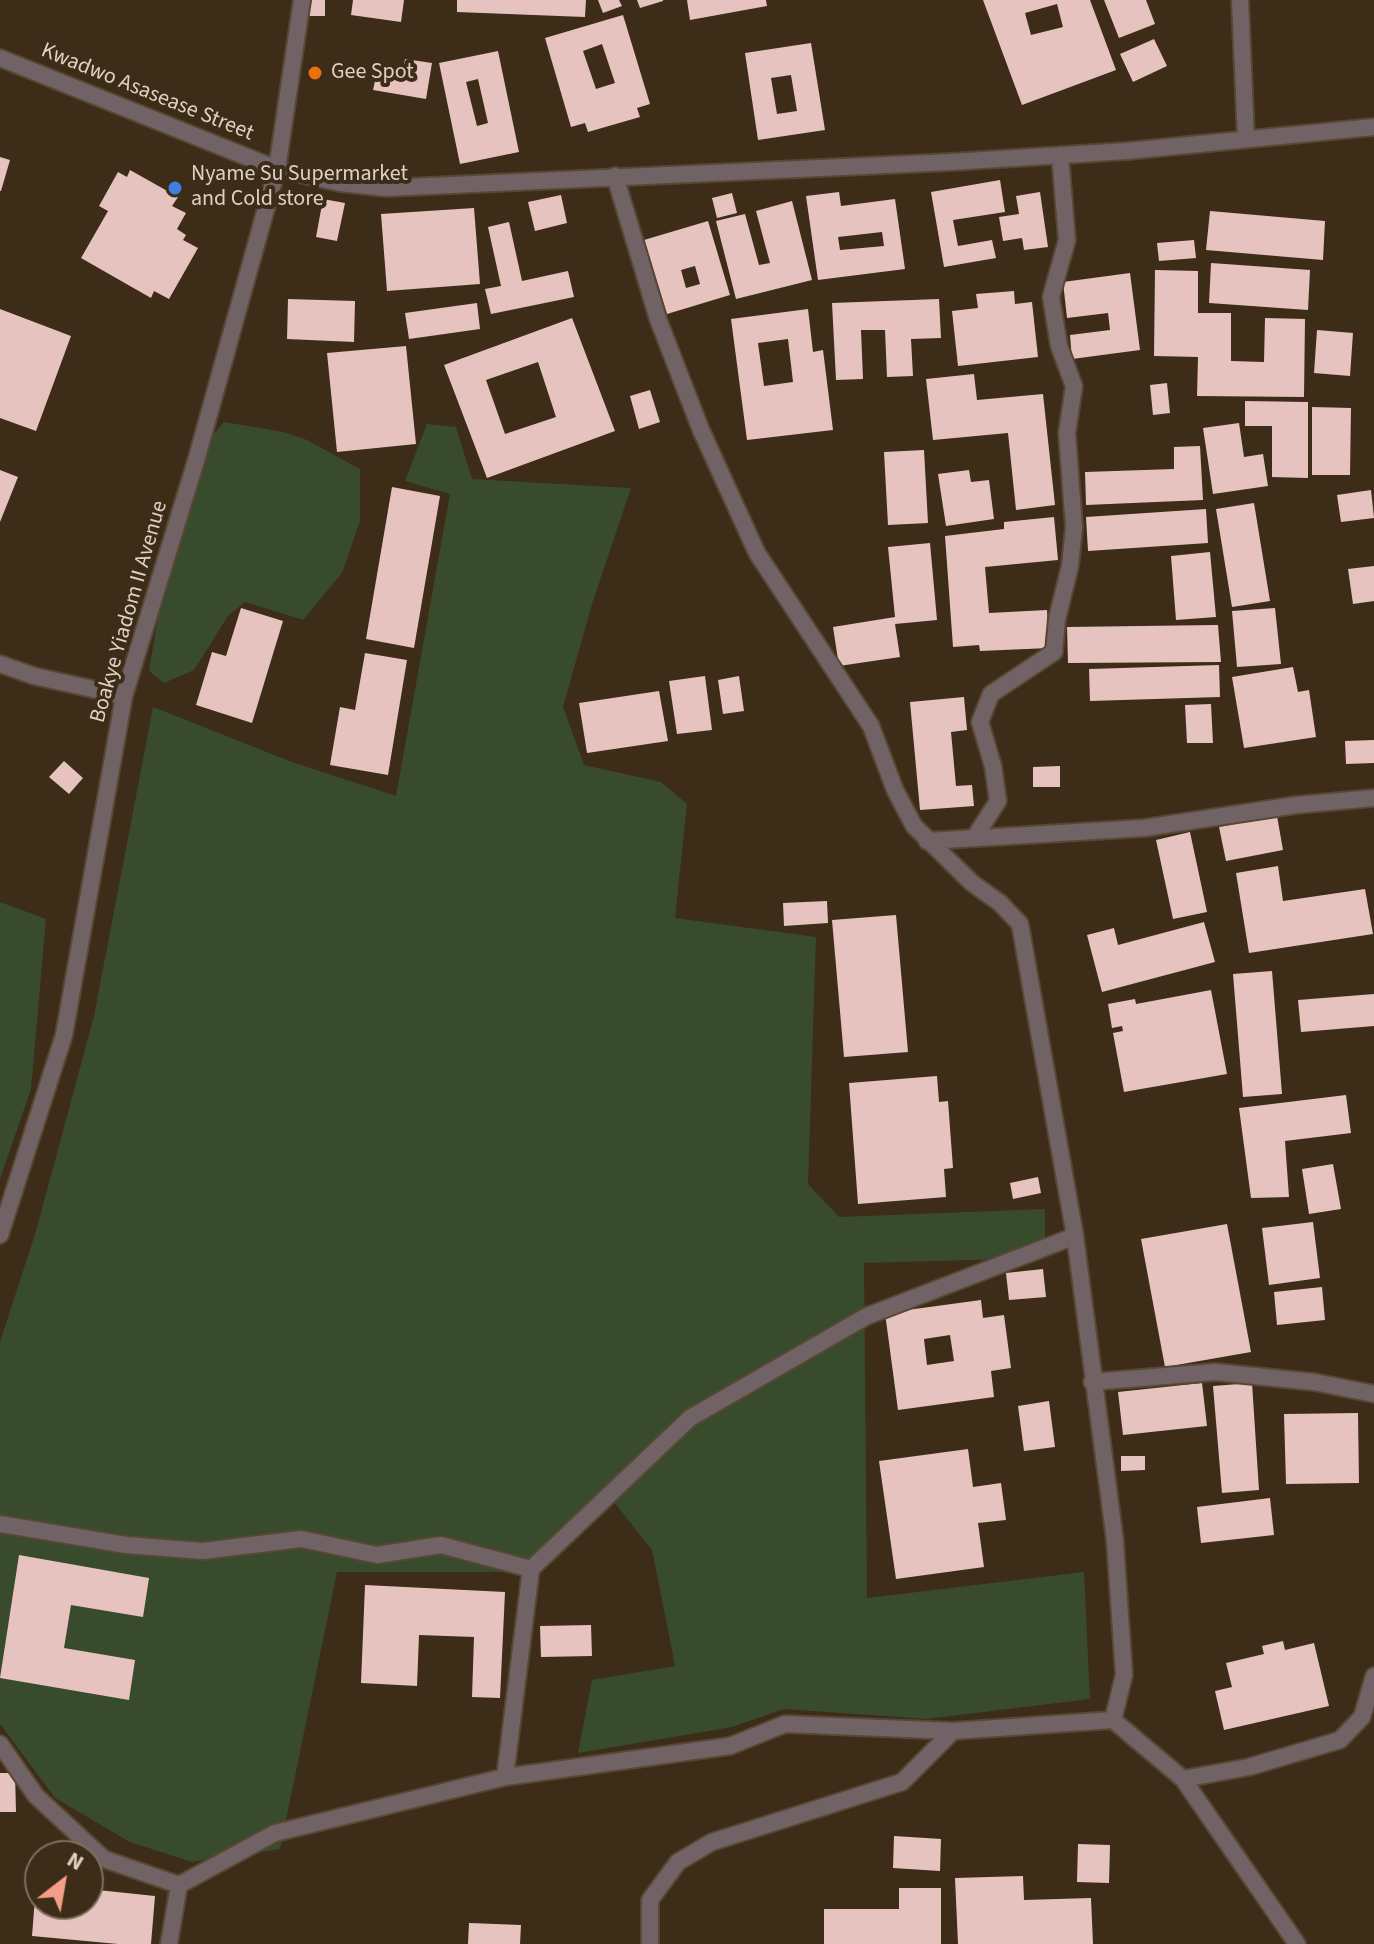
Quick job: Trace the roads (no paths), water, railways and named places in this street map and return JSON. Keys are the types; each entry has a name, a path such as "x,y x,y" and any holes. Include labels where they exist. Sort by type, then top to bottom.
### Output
{"street":[{"name":"Boakye Yiadom II Avenue","path":"0,1235 64,1035 124,696 196,461 277,169 302,0"},
{"path":"1240,0 1246,139"},
{"name":"Kwadwo Asasease Street","path":"0,58 277,169 340,183 386,188 951,162 1374,127"},
{"path":"974,838 998,801 993,766 980,722 991,694 1054,652 1057,619 1070,566 1074,527 1067,433 1074,386 1059,346 1051,297 1067,240 1060,155"},
{"path":"615,176 658,319 701,430 757,553 871,726 895,790 914,826 972,883 1000,903 1020,924 1075,1236 1116,1556 1124,1675 1113,1720"},
{"path":"0,664 34,676 124,696"},
{"path":"927,841 1144,828 1296,805 1374,798"},
{"path":"505,1777 531,1569 690,1418 867,1316 1075,1236"},
{"path":"1092,1382 1215,1372 1314,1382 1374,1394"},
{"path":"0,1524 126,1545 203,1551 301,1539 377,1555 441,1545 531,1569"},
{"path":"1183,1779 1249,1767 1340,1740 1362,1717 1374,1676"},
{"path":"0,1744 36,1796 104,1859 179,1885 275,1833 505,1777 730,1746 785,1724 953,1731 1113,1720 1183,1779 1297,1944"},
{"path":"650,1944 650,1900 678,1862 712,1842 902,1782 953,1731"},
{"path":"169,1944 179,1885"}],"place":[{"name":"Gee Spot","path":"315,73"},
{"name":"Nyame Su Supermarket and Cold store","path":"175,188"}]}
